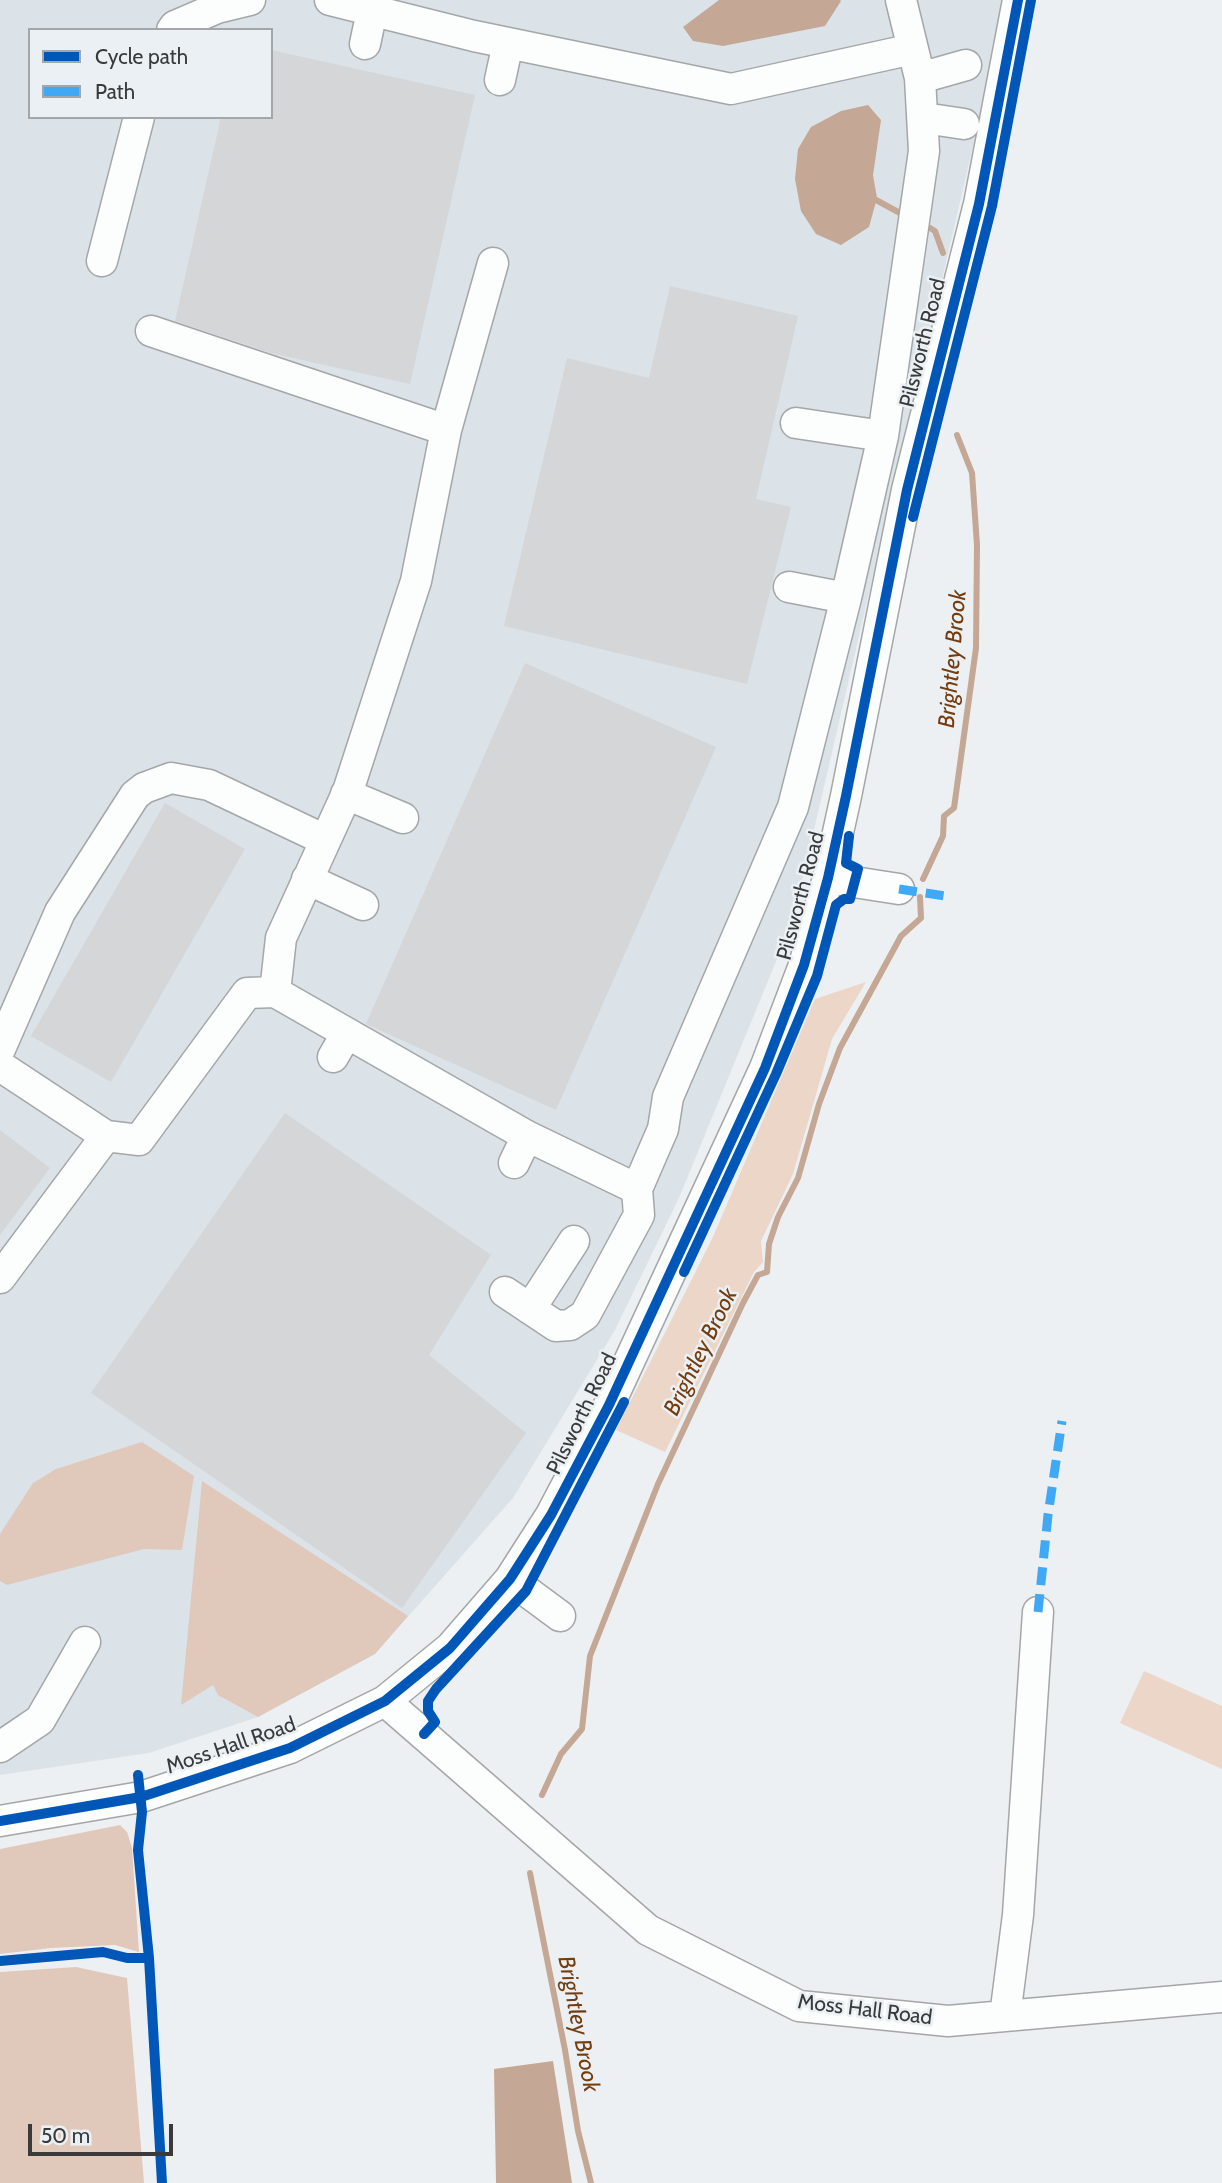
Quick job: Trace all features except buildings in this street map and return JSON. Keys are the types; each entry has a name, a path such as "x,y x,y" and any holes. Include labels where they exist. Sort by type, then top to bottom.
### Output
{"street":[{"path":"173,28 217,8 250,0"},
{"path":"330,0 508,43 730,89 913,50"},
{"path":"505,1292 556,1326 570,1325 585,1315 639,1215 637,1189 663,1129 668,1097 793,807 846,598 883,436 924,151 920,78 901,0"},
{"name":"Pilsworth Road","path":"385,1701 450,1648 510,1579 582,1461 765,1068 803,965 828,878 907,490 979,204 1018,0"},
{"path":"365,44 372,10"},
{"path":"500,80 508,43"},
{"path":"920,78 966,65"},
{"path":"924,118 964,124"},
{"path":"102,261 138,119"},
{"path":"275,992 281,938 346,794 416,581 446,430 493,263"},
{"path":"151,331 446,430"},
{"path":"796,423 883,436"},
{"path":"789,587 846,598"},
{"path":"0,1049 60,912 135,795 144,788 171,778 209,785 325,840"},
{"path":"346,794 403,818"},
{"path":"828,878 899,889"},
{"path":"307,879 363,905"},
{"path":"0,1066 106,1136 139,1140 247,993 275,992 340,1045 637,1189"},
{"path":"0,1278 106,1136"},
{"path":"514,1163 527,1136"},
{"path":"530,1309 575,1241"},
{"path":"510,1579 559,1616"},
{"path":"1005,2016 1018,1915 1038,1612"},
{"path":"0,1747 40,1720 85,1642"},
{"name":"Moss Hall Road","path":"0,1821 141,1797 290,1748 385,1701 648,1930 799,2006 948,2021 1222,1997"}],"shaded area":[{"path":"0,0 1007,0 793,920 679,1198 615,1330 513,1498 375,1654 258,1717 149,1753 0,1775"},
{"path":"719,0 841,1 825,26 723,46 693,41 683,27"},
{"path":"868,105 881,120 873,175 877,198 869,227 841,245 816,234 801,211 795,179 798,149 811,127 841,111"},
{"path":"866,982 832,1039 793,1174 761,1241 763,1262 754,1272 665,1452 616,1430 712,1239 815,999"},
{"path":"142,1442 194,1476 182,1550 144,1549 7,1585 0,1581 0,1534 33,1483 56,1469"},
{"path":"202,1481 408,1616 375,1654 258,1717 218,1695 213,1685 181,1705"},
{"path":"1144,1671 1222,1706 1222,1769 1120,1723"},
{"path":"120,1825 127,1832 132,1848 139,1952 115,1945 0,1954 0,1849"},
{"path":"76,1967 127,1978 144,2183 0,2183 0,1972"},
{"path":"553,2061 572,2183 496,2183 494,2069"}],"waterway":[{"name":"Brightley Brook","path":"876,200 900,213"},
{"name":"Brightley Brook","path":"930,228 935,231 943,253"},
{"name":"Brightley Brook","path":"923,879 943,836 944,816 954,808 976,648 977,545 972,473 957,435"},
{"name":"Brightley Brook","path":"542,1795 561,1754 582,1729 590,1656 658,1484 743,1303 758,1275 767,1272 769,1244 778,1217 798,1178 819,1104 840,1048 901,936 921,918 920,897"},
{"name":"Brightley Brook","path":"530,1873 578,2131 591,2183"}],"marked path":[{"path":"899,889 952,897"},
{"path":"1038,1612 1048,1515 1062,1421"}],"cycle path":[{"path":"0,1821 141,1797 290,1748 385,1701 450,1648 510,1579 551,1515 609,1405 765,1068 804,965 828,878 846,796 907,490 979,204 1018,0"},
{"path":"913,517 992,206 1031,0"},
{"path":"684,1272 776,1074 817,976 836,905 844,899 850,899 858,869 846,863 849,836"},
{"path":"424,1734 435,1722 428,1711 428,1701 526,1591 624,1402"},
{"path":"138,1775 142,1812 138,1850 149,1958 162,2183"},
{"path":"0,1961 103,1952 127,1958 149,1958"}]}
